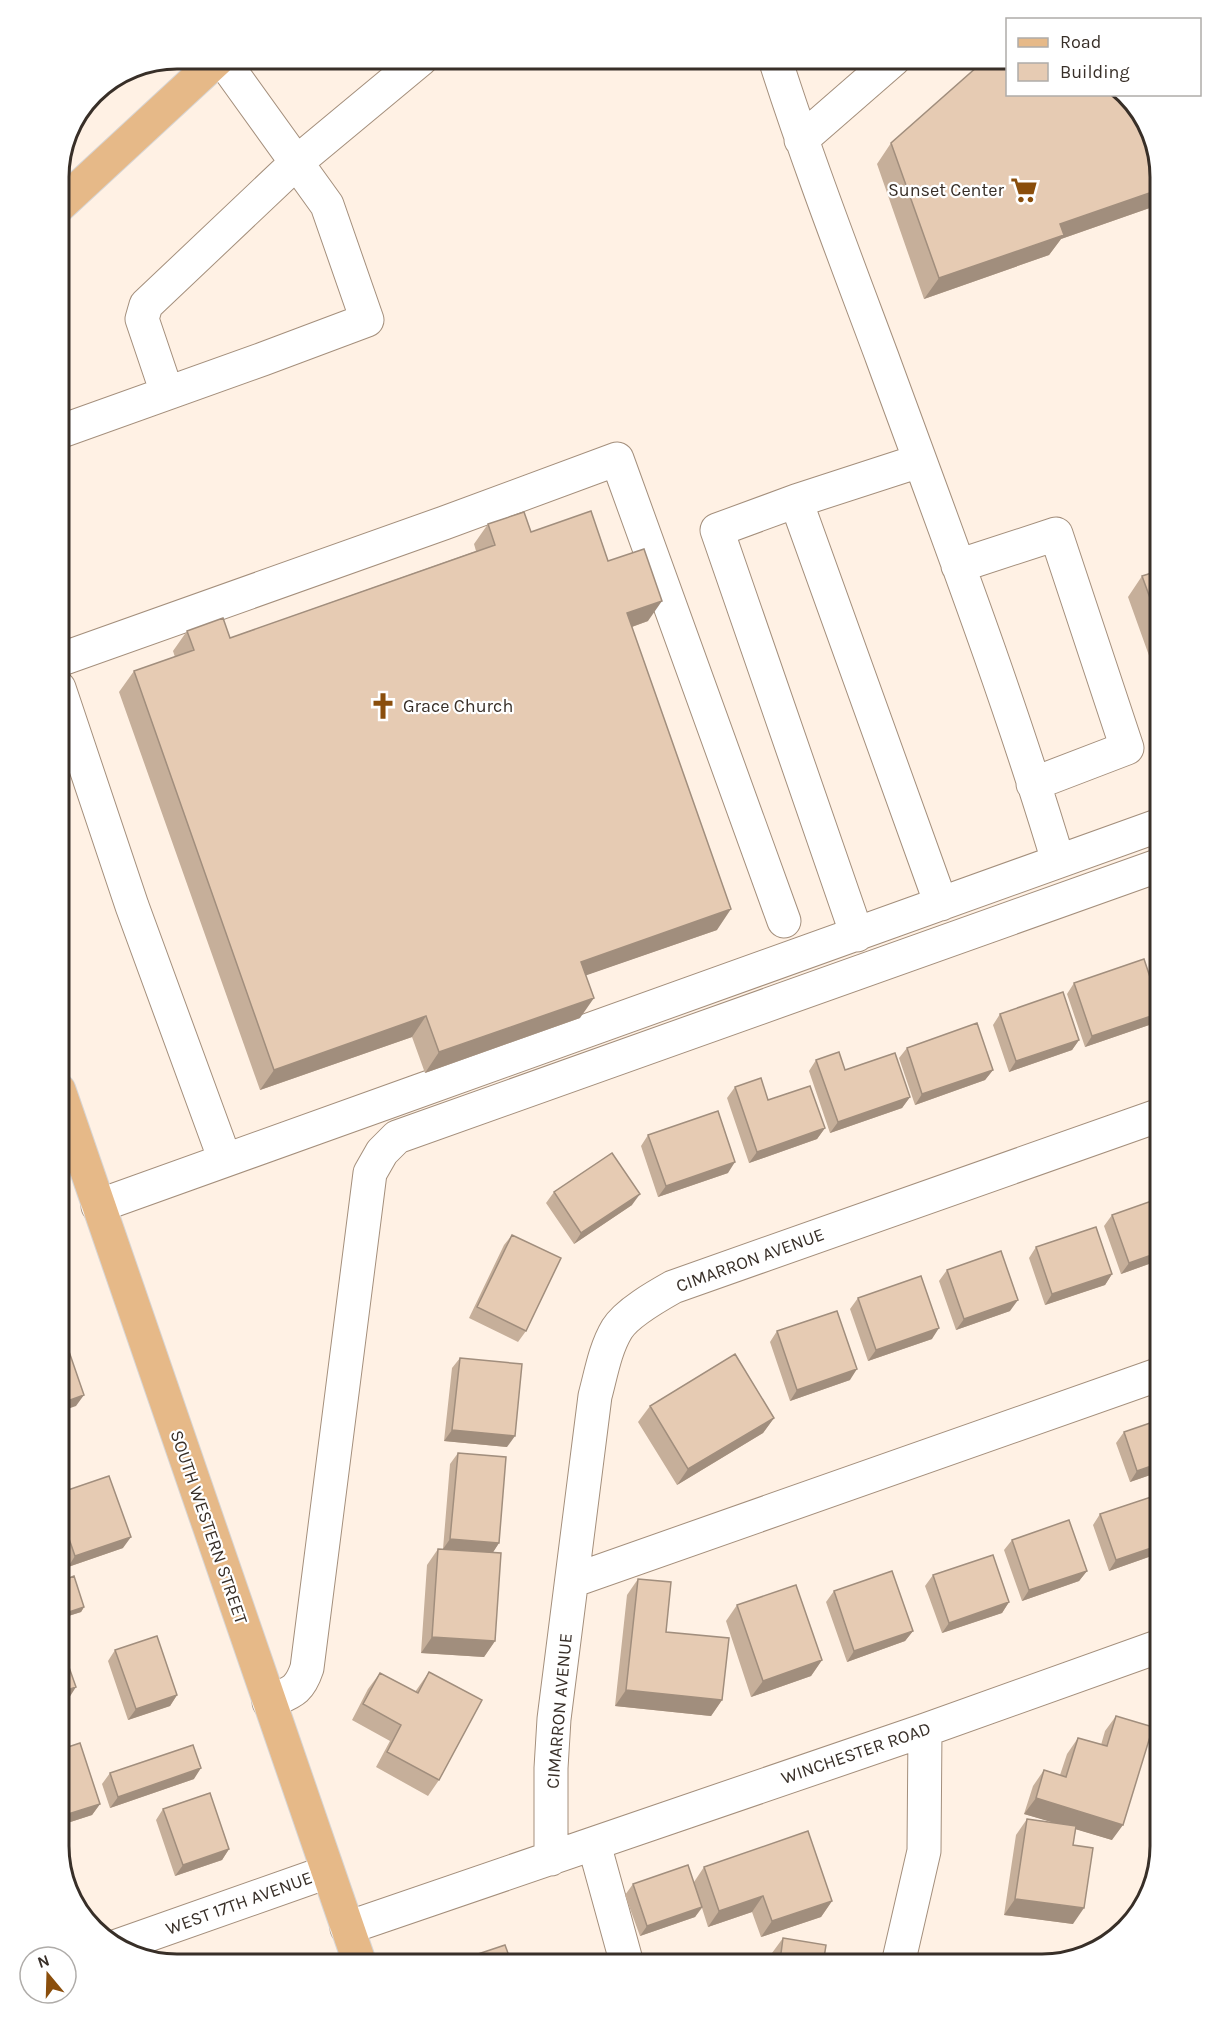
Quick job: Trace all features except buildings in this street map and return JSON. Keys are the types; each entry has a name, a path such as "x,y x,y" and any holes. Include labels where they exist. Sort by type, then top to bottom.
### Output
{"main road":[{"path":"69,197 208,69"},
{"name":"SOUTH WESTERN STREET","path":"69,1120 356,1954"}],"street":[{"path":"69,428 367,320 327,205 228,69"},
{"path":"167,393 142,318 146,305 297,162 409,69"},
{"path":"778,69 801,140 958,566 1058,861"},
{"path":"801,140 883,69"},
{"path":"69,656 617,459 784,921"},
{"path":"857,934 717,530 796,501 919,461"},
{"path":"796,501 941,904"},
{"path":"958,566 1056,534 1127,748 1033,784"},
{"path":"69,718 132,906 225,1160"},
{"path":"98,1206 1150,829"},
{"path":"269,1701 294,1691 302,1683 307,1668 370,1173 382,1152 397,1137 1150,869"},
{"name":"CIMARRON AVENUE","path":"551,1858 551,1768 554,1719 595,1396 604,1358 618,1327 645,1303 673,1287 1150,1119"},
{"path":"572,1581 1150,1378"},
{"name":"WINCHESTER ROAD","path":"347,1928 925,1730 1150,1650"},
{"path":"900,1954 924,1851 925,1730"},
{"path":"594,1844 624,1954"},
{"name":"WEST 17TH AVENUE","path":"128,1942 327,1872"}],"place":[{"name":"Sunset Center","path":"1024,190"},
{"name":"Grace Church","path":"383,706"}]}
